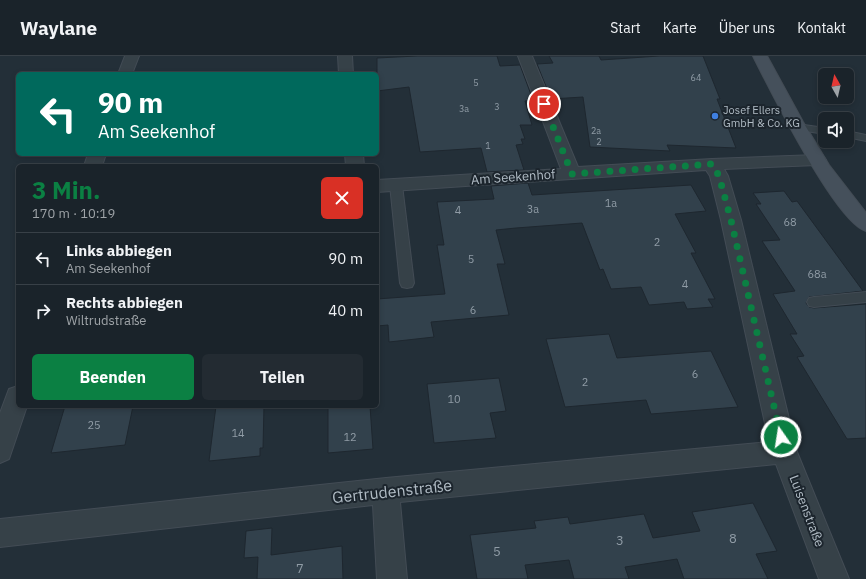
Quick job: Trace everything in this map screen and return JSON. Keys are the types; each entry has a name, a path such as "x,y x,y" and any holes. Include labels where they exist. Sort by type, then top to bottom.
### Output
{"main road":[{"path":"760,56 797,127 817,160 864,219"}],"street":[{"path":"126,72 132,56"},
{"path":"345,56 346,72"},
{"path":"525,56 572,174"},
{"name":"Am Seekenhof","path":"379,186 712,164 817,160"},
{"name":"Luisenstraße","path":"712,164 719,176 731,220 784,452 834,579"},
{"path":"0,451 16,402"},
{"name":"Gertrudenstraße","path":"0,533 386,491 784,452"},
{"path":"386,491 392,579"}],"lane":[{"path":"797,127 818,130"},
{"path":"854,135 866,138"},
{"path":"396,185 407,283"},
{"path":"814,302 866,297"}],"building":[{"path":"417,56 497,56 500,66 520,65 533,100 525,101 532,125 520,125 525,139 521,139 523,144 516,145 524,170 487,172 481,148 420,152 409,87 379,91 377,58"},
{"path":"549,56 599,56 601,60 659,56 703,56 720,99 717,99 736,148 667,145 670,151 590,147 583,97 551,99 537,64 553,63"},
{"path":"528,183 532,195 691,185 706,211 675,214 696,253 691,253 715,299 708,299 713,307 687,309 684,302 649,305 641,287 611,289 603,269 600,270 582,223 496,230 505,264 497,264 509,315 431,322 434,337 389,342 388,325 379,326 379,299 445,294 437,245 444,245 437,202 494,199 491,186"},
{"path":"784,191 792,202 797,201 863,291 809,297 806,303 809,307 814,308 866,304 866,438 847,439 797,357 804,356 790,334 797,334 773,294 795,291 762,241 780,240 756,204 761,204 753,193"},
{"path":"609,334 617,358 711,351 738,407 651,414 646,400 565,407 546,339"},
{"path":"499,378 506,411 490,413 496,438 434,443 427,384"},
{"path":"64,408 133,408 125,445 51,453"},
{"path":"216,408 264,408 263,448 260,448 260,456 209,461"},
{"path":"328,408 370,408 373,449 328,453"},
{"path":"753,503 777,551 756,554 768,579 684,579 677,559 625,567 629,579 574,579 569,560 525,565 528,579 477,579 470,535 536,528 534,521 568,517 570,524 644,514 653,538 700,531 692,512"},
{"path":"272,528 271,555 342,546 343,579 257,579 258,557 244,558 246,531"}],"place":[{"name":"Josef Ellers GmbH & Co. KG","path":"715,116"}],"route":[{"path":"544,104 572,174 712,164 719,176 731,220 781,437"}]}
